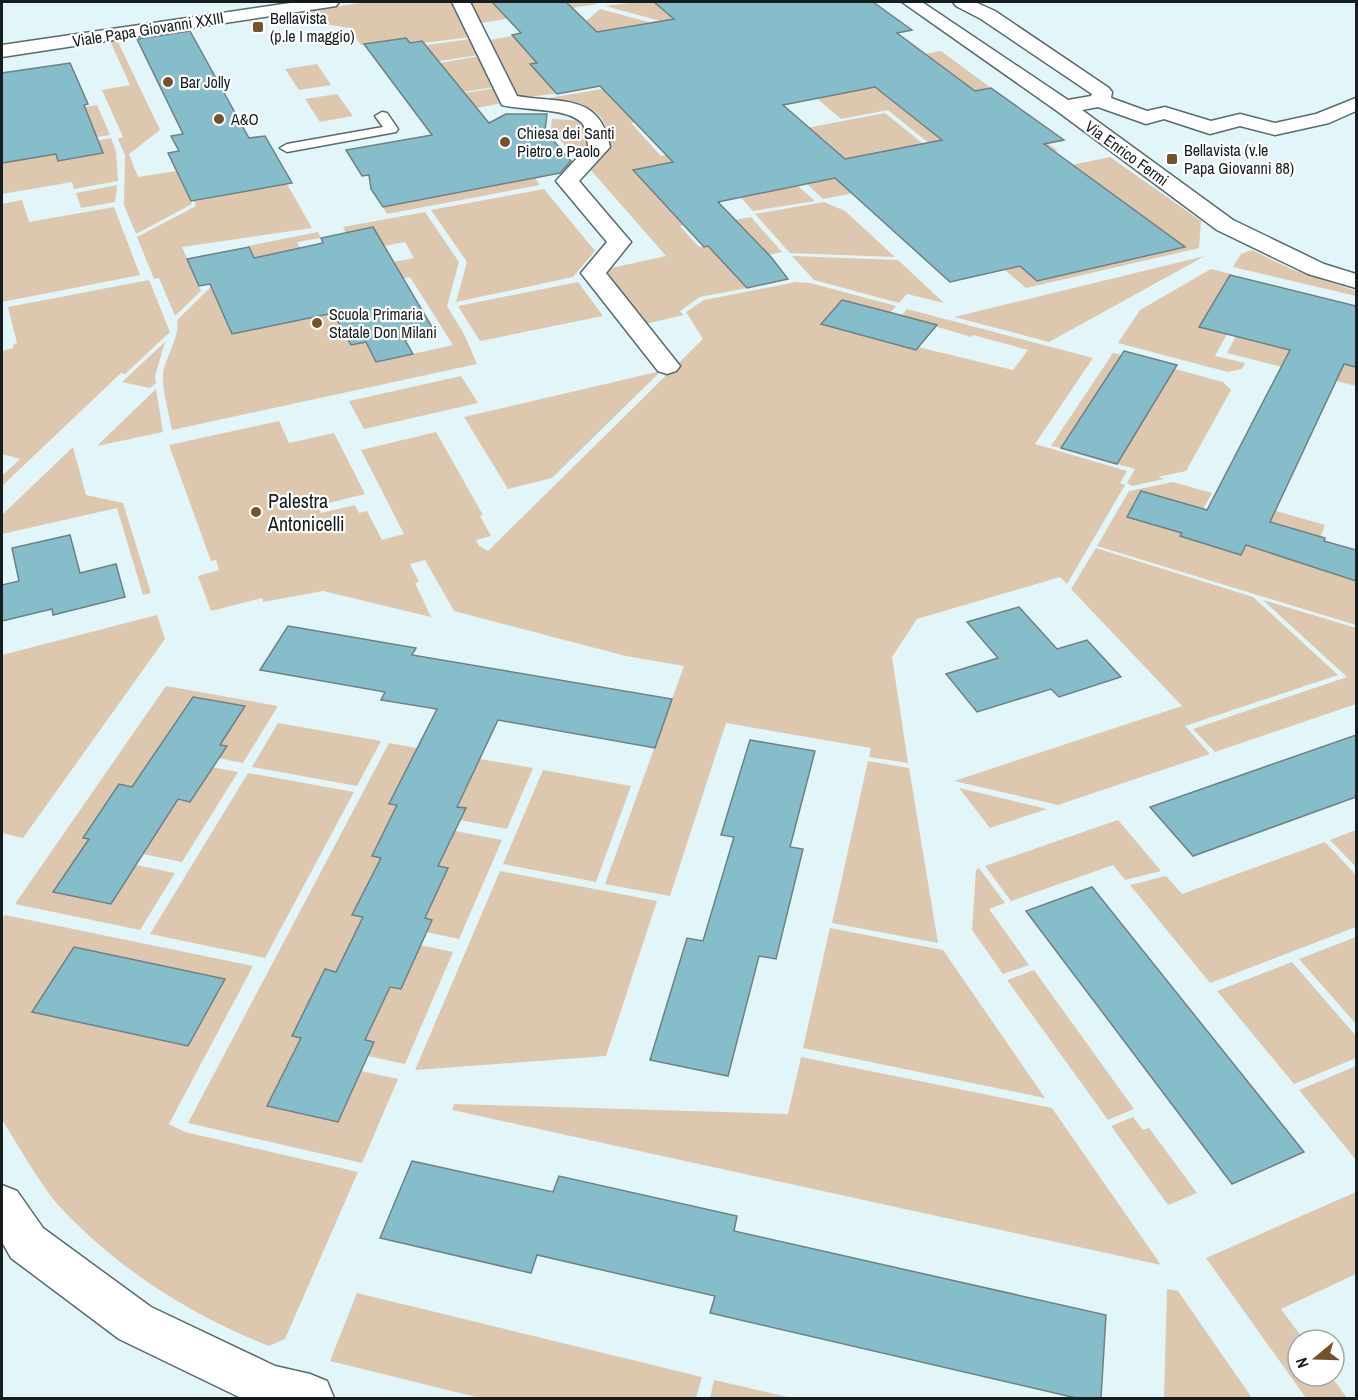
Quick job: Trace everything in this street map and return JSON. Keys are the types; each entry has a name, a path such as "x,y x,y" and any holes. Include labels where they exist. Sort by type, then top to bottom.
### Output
{"street":[{"name":"Viale Papa Giovanni XXIII","path":"2,51 330,2"},
{"path":"461,2 509,101 565,107 582,113 593,121 598,132 598,147 567,181 618,242 593,273 667,366"},
{"name":"Via Enrico Fermi","path":"911,2 1064,107 1225,225 1316,269 1356,282"},
{"path":"962,2 988,15 1102,92 1100,101"},
{"path":"1064,107 1100,101 1146,117 1165,113 1210,128 1240,120 1275,129 1322,118 1356,104"},
{"path":"2,1205 27,1243 135,1323 270,1388 310,1398"}],"lane":[{"path":"279,134 290,154 391,129 382,116"}],"shaded area":[{"path":"368,2 453,2 470,37 424,43 422,41 410,43 406,38 361,45 349,28 319,23 310,10"},
{"path":"470,2 570,6 566,2 595,2 597,4 481,23"},
{"path":"636,2 681,2 659,5 737,2 749,4 694,30 605,6"},
{"path":"600,9 660,25 644,28 640,24 567,38"},
{"path":"513,36 541,62 530,64 561,93 519,98 489,40"},
{"path":"471,39 479,55 439,61 426,45"},
{"path":"117,40 160,130 129,154 138,177 176,171 192,204 136,234 124,205 125,155 118,139 123,137 102,90 130,85 110,41"},
{"path":"941,51 991,88 977,91 1058,151 1012,161 899,105 977,168 963,171 888,110 841,119 793,78","holes":["933,60 951,73 827,96 810,82"]},
{"path":"480,56 494,87 464,92 440,63"},
{"path":"317,64 331,85 299,90 285,69"},
{"path":"614,87 791,94 631,123 661,156 885,113 958,172 829,162 750,174 768,192 798,186 815,201 753,211 704,156 642,168 667,207 684,225 680,226 699,247 712,245 747,288 700,297 680,311 684,315 645,324 602,270 666,256 589,168 605,147 607,133 601,117 593,110 574,103 531,101"},
{"path":"45,88 52,144 58,161 89,142 111,138 116,151 118,181 74,189 72,182 2,194 2,163 7,162 2,145 2,95"},
{"path":"495,88 502,103 477,108 465,93"},
{"path":"337,94 353,116 320,122 305,99"},
{"path":"97,105 110,135 92,138 90,120 85,107"},
{"path":"552,119 585,121 593,146 570,151 551,130"},
{"path":"1110,157 1201,221 1199,248 1026,288 919,197","holes":["1080,170 1105,189 941,199","1184,247 1038,281 1012,259"]},
{"path":"841,177 896,185 823,199 807,184"},
{"path":"535,178 540,185 387,214 383,207"},
{"path":"287,184 312,228 182,247 201,291 175,316 159,278 154,279 137,237 196,206 194,201"},
{"path":"117,185 115,202 81,208 76,193"},
{"path":"544,189 595,251 573,277 456,302 467,262 431,210"},
{"path":"22,200 29,222 114,207 140,275 2,302 2,204"},
{"path":"824,202 845,211 895,257 790,253 755,214"},
{"path":"425,212 459,262 447,306 465,336 477,364 172,430 163,374 177,332 177,320 215,283 215,296 232,334 333,313 351,345 366,342 376,362 453,345 410,277 377,284 358,269 414,258 405,242 384,246 346,233 343,227"},
{"path":"751,217 782,252 768,255 722,222"},
{"path":"318,232 321,238 297,242 300,248 258,265 248,246"},
{"path":"1252,250 1291,269 1356,291 1356,296 1233,267 1241,254"},
{"path":"792,256 898,260 944,303 907,294 899,303 814,280"},
{"path":"1205,256 1049,342 954,317"},
{"path":"1211,269 1231,274 1224,286 1356,318 1356,341 1211,306 1199,327 1227,334 1215,356 1245,363 1242,369 1228,372 1118,343 1140,310"},
{"path":"149,280 170,332 125,374 121,373 2,486 2,476 20,459 2,454 2,351 13,348 13,345 17,343 8,307"},
{"path":"578,282 603,316 480,341 458,306"},
{"path":"796,282 810,283 896,306 890,313 842,300 821,323 916,350 918,347 1013,370 1028,350 973,335 971,337 901,316 907,309 1093,358 1035,444 1127,471 1120,483 1125,485 1067,584 1060,577 917,619 892,657 908,763 869,757 871,748 726,723 670,896 605,884 684,666 626,656 454,611 425,560 410,564 419,582 415,583 431,617 323,591 263,602 262,598 211,611 198,576 219,570 216,560 211,561 169,445 279,421 289,443 334,433 365,494 317,506 321,513 355,505 359,513 367,511 382,540 404,534 361,450 436,432 483,515 480,516 491,536 476,540 479,546 488,551 703,339 686,312 704,300"},
{"path":"1236,336 1356,367 1356,386 1227,353"},
{"path":"165,342 155,376 156,383 150,388 122,382"},
{"path":"1113,353 1122,355 1061,448 1051,446"},
{"path":"1175,369 1223,382 1231,390 1186,471 1158,477 1164,479 1132,486 1127,483 1135,469 1117,464"},
{"path":"661,371 552,478 508,489 464,417"},
{"path":"461,376 478,403 364,429 349,401"},
{"path":"156,389 163,432 97,446"},
{"path":"73,447 86,495 123,503 151,593 143,595 117,508 2,534 2,515"},
{"path":"1173,482 1212,493 1203,509 1141,492 1127,517 1182,533 1181,537 1241,555 1246,545 1356,581 1356,625 1097,546 1129,491"},
{"path":"1221,495 1325,525 1321,536 1256,518"},
{"path":"1096,548 1253,597 1338,675 1185,726 1210,754 1058,805 954,781 1182,706 1071,589"},
{"path":"1263,600 1356,628 1356,704 1215,752 1193,729 1347,677"},
{"path":"157,615 165,639 23,838 2,833 2,655"},
{"path":"166,686 278,706 243,763 218,758 220,745 245,706 192,697 161,743 138,788 119,785 84,838 89,839 53,892 111,903 136,865 175,873 140,930 15,904"},
{"path":"278,723 381,741 357,786 252,767"},
{"path":"389,743 417,748 389,803 397,805 372,856 381,858 352,914 363,917 336,972 325,969 301,1038 268,1105 338,1122 361,1071 398,1079 362,1163 188,1123"},
{"path":"480,759 533,768 507,829 460,820 465,808 457,807"},
{"path":"868,761 909,768 938,943 832,923"},
{"path":"212,767 238,772 182,862 143,854 172,798 190,802"},
{"path":"543,770 631,786 596,882 503,864"},
{"path":"248,773 354,792 265,958 150,934"},
{"path":"959,788 1047,809 990,828"},
{"path":"1118,820 1161,871 1125,880 1113,865 1011,901 985,866"},
{"path":"1356,830 1356,867 1330,840"},
{"path":"455,831 502,840 459,939 426,932 425,918 448,869 438,866"},
{"path":"1325,842 1356,875 1356,927 1210,983 1130,885 1166,876 1182,894"},
{"path":"979,868 1005,903 989,909 1029,965 1003,974 972,930 976,870"},
{"path":"500,871 657,901 606,1056 415,1070"},
{"path":"5,915 253,966 169,1124 185,1132 358,1172 285,1339 269,1346 183,1305 131,1270 82,1230 60,1207 38,1178 2,1119 2,919","holes":["74,947 225,979 188,1046 33,1012"]},
{"path":"830,928 943,950 1045,1098 803,1048"},
{"path":"1356,937 1356,1024 1299,959"},
{"path":"420,945 453,952 405,1064 368,1056 374,1042 365,1040 390,987 401,989"},
{"path":"1292,962 1356,1036 1356,1058 1294,1084 1217,991"},
{"path":"1034,970 1134,1109 1108,1120 1007,980"},
{"path":"801,1057 1052,1108 1161,1265 452,1110 454,1104 788,1114"},
{"path":"1356,1066 1356,1160 1299,1090"},
{"path":"1133,1117 1143,1130 1149,1128 1197,1193 1168,1205 1111,1126"},
{"path":"1356,1192 1356,1274 1281,1309 1295,1328 1286,1328 1286,1370 1206,1258"},
{"path":"1167,1289 1178,1291 1252,1398 1164,1398"},
{"path":"357,1293 702,1377 696,1398 480,1398 330,1361"},
{"path":"714,1380 793,1398 710,1398"},
{"path":"1299,1388 1340,1388 1347,1398 1306,1398"}],"building":[{"path":"492,2 566,2 597,32 674,19 654,2 873,2 912,30 897,33 975,91 991,88 1064,140 1044,144 1185,247 1037,281 1020,266 950,282 835,178 718,202 771,257 788,279 747,288 708,246 704,247 633,170 673,162 600,86 557,94 530,64 537,63 512,35 521,33","holes":["875,87 942,140 845,159 783,105"]},
{"path":"190,31 249,138 265,136 292,183 191,201 168,153 179,151 171,136 183,134 137,39"},
{"path":"406,38 410,43 422,41 489,123 506,114 547,114 545,131 571,161 560,173 383,207 371,189 369,175 362,176 346,150 432,135 364,44"},
{"path":"70,63 88,104 84,105 103,153 58,161 56,154 2,163 2,73"},
{"path":"373,227 436,334 405,340 413,354 376,362 366,342 351,345 333,313 232,334 210,284 199,286 187,259 249,247 254,258 323,243 321,238"},
{"path":"1230,275 1356,306 1356,367 1344,364 1270,522 1325,538 1324,541 1356,550 1356,581 1246,545 1241,555 1180,536 1182,533 1127,517 1141,491 1207,510 1290,350 1199,327"},
{"path":"842,300 937,325 916,350 821,324"},
{"path":"1124,351 1177,365 1117,464 1061,448"},
{"path":"70,535 80,573 116,564 125,597 53,615 52,609 2,621 2,585 19,581 12,548"},
{"path":"1019,607 1057,649 1087,640 1121,677 1059,697 1051,689 977,712 946,674 998,658 967,622"},
{"path":"288,626 416,648 412,655 672,699 655,748 498,720 457,807 466,808 438,866 448,868 425,918 432,920 401,989 390,987 365,1040 374,1042 338,1122 267,1106 301,1038 292,1036 325,969 336,972 363,917 352,915 381,858 372,856 397,805 389,804 437,709 381,700 385,692 260,670"},
{"path":"193,697 245,706 220,745 227,746 190,802 178,799 111,904 53,892 89,839 83,838 119,784 132,787"},
{"path":"1356,735 1356,797 1193,856 1150,807"},
{"path":"750,740 815,751 790,847 803,849 776,959 759,956 728,1076 650,1060 687,938 703,941 734,837 721,835"},
{"path":"1092,887 1304,1152 1232,1184 1026,911"},
{"path":"74,947 225,979 188,1046 32,1012"},
{"path":"412,1161 553,1192 559,1176 737,1216 734,1231 1106,1315 1101,1398 1076,1398 710,1313 715,1296 537,1255 531,1273 380,1238"}],"place":[{"name":"Bellavista (p.le I maggio)","path":"258,27"},
{"name":"Bar Jolly","path":"168,82"},
{"name":"A&O","path":"219,119"},
{"name":"Chiesa dei Santi Pietro e Paolo","path":"505,142"},
{"name":"Bellavista (v.le Papa Giovanni 88)","path":"1172,159"},
{"name":"Scuola Primaria Statale Don Milani","path":"317,323"},
{"name":"Palestra Antonicelli","path":"256,512"}]}
